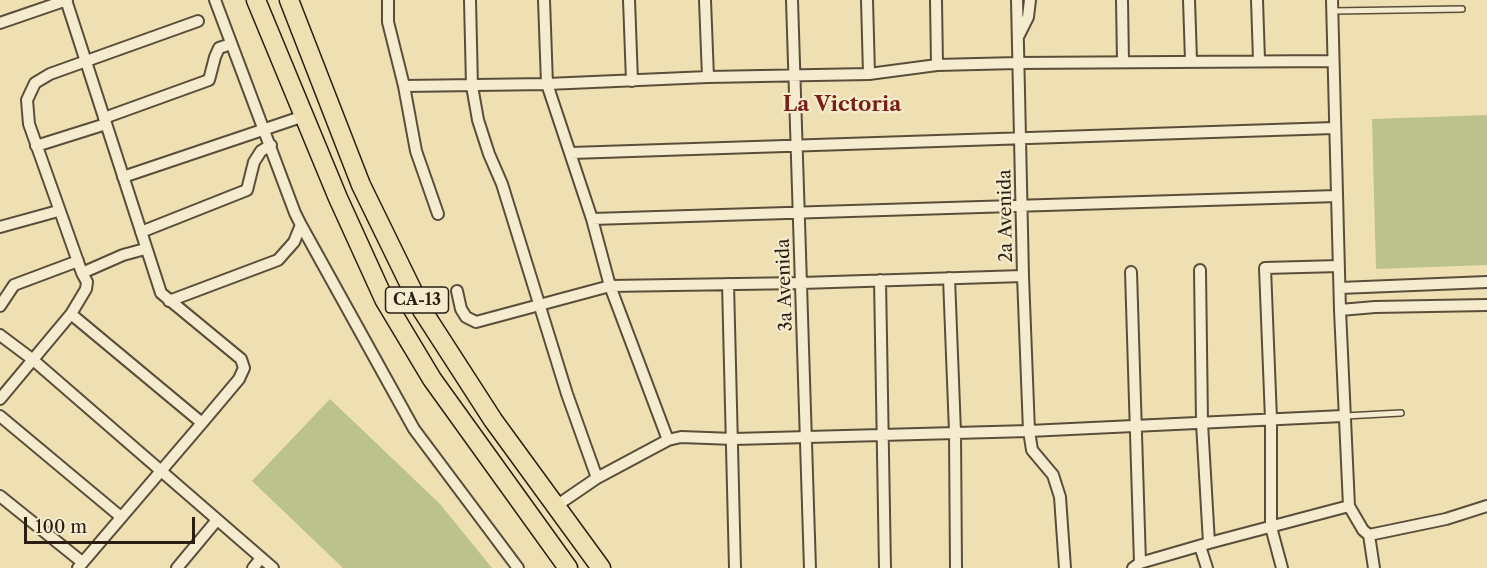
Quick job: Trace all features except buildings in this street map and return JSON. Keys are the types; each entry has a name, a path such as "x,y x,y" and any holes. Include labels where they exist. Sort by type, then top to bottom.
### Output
{"highway":[{"name":"CA-13","path":"256,0 338,198 384,299 432,379 568,568"},
{"name":"CA-13","path":"289,0 361,185 422,310 493,420 601,568"}],"street":[{"path":"0,23 66,0 161,293 241,359 244,368 239,378 202,423 160,469 80,565 0,496"},
{"path":"215,0 301,225 414,429 518,568"},
{"path":"388,0 388,22 404,86 416,151 438,214"},
{"path":"470,0 472,86 478,120 502,184 567,394 597,478"},
{"path":"544,0 547,84 592,219 610,286 668,440"},
{"path":"629,0 632,81"},
{"path":"705,0 708,77"},
{"name":"3a Avenida","path":"792,0 810,568"},
{"path":"867,0 868,74"},
{"path":"936,0 937,65"},
{"name":"2a Avenida","path":"1017,0 1029,431 1032,450 1053,475 1060,497 1065,568"},
{"path":"1019,35 1028,17 1030,0"},
{"path":"1122,0 1123,61"},
{"path":"1189,0 1191,60"},
{"path":"1257,0 1258,60"},
{"path":"1333,5 1334,128 1349,506 1363,530 1369,535 1374,568"},
{"path":"0,399 71,314 86,289 87,282 58,210 29,124 27,100 35,83 50,74 85,60 198,21"},
{"path":"36,146 209,80 214,57 219,48 231,44"},
{"path":"404,86 868,74 937,65 1191,60 1333,61"},
{"path":"123,177 304,116"},
{"path":"571,153 1334,128"},
{"path":"141,232 247,190 254,162 261,151 271,145"},
{"path":"592,219 1337,196"},
{"path":"0,227 58,210"},
{"path":"169,301 278,260 294,242 301,225"},
{"path":"82,273 123,255 145,249"},
{"path":"0,306 14,285 78,261"},
{"path":"1282,568 1271,528 1271,419 1265,268 1339,266"},
{"path":"1200,270 1204,545 1207,568"},
{"path":"1131,272 1137,566 1204,545 1349,506"},
{"path":"457,291 461,309 466,317 476,322 610,286 1023,276"},
{"path":"950,278 955,432 956,568"},
{"path":"880,280 885,568"},
{"path":"1340,288 1487,282"},
{"path":"728,284 735,568"},
{"path":"1340,310 1375,307 1487,305"},
{"path":"71,314 202,423"},
{"path":"0,335 32,359 273,568"},
{"path":"0,416 121,517"},
{"path":"556,506 597,478 668,440 681,437 733,439 1029,431 1344,416"},
{"path":"1369,535 1446,519 1487,506"},
{"path":"177,568 217,520"},
{"path":"254,568 261,558"}],"lane":[{"path":"1333,5 1462,9"},
{"path":"1344,416 1401,413"}],"green space":[{"path":"1487,115 1487,265 1376,269 1372,119"},
{"path":"330,399 440,504 492,568 343,568 252,481"}],"district":[{"name":"La Victoria","path":"842,105"}]}
